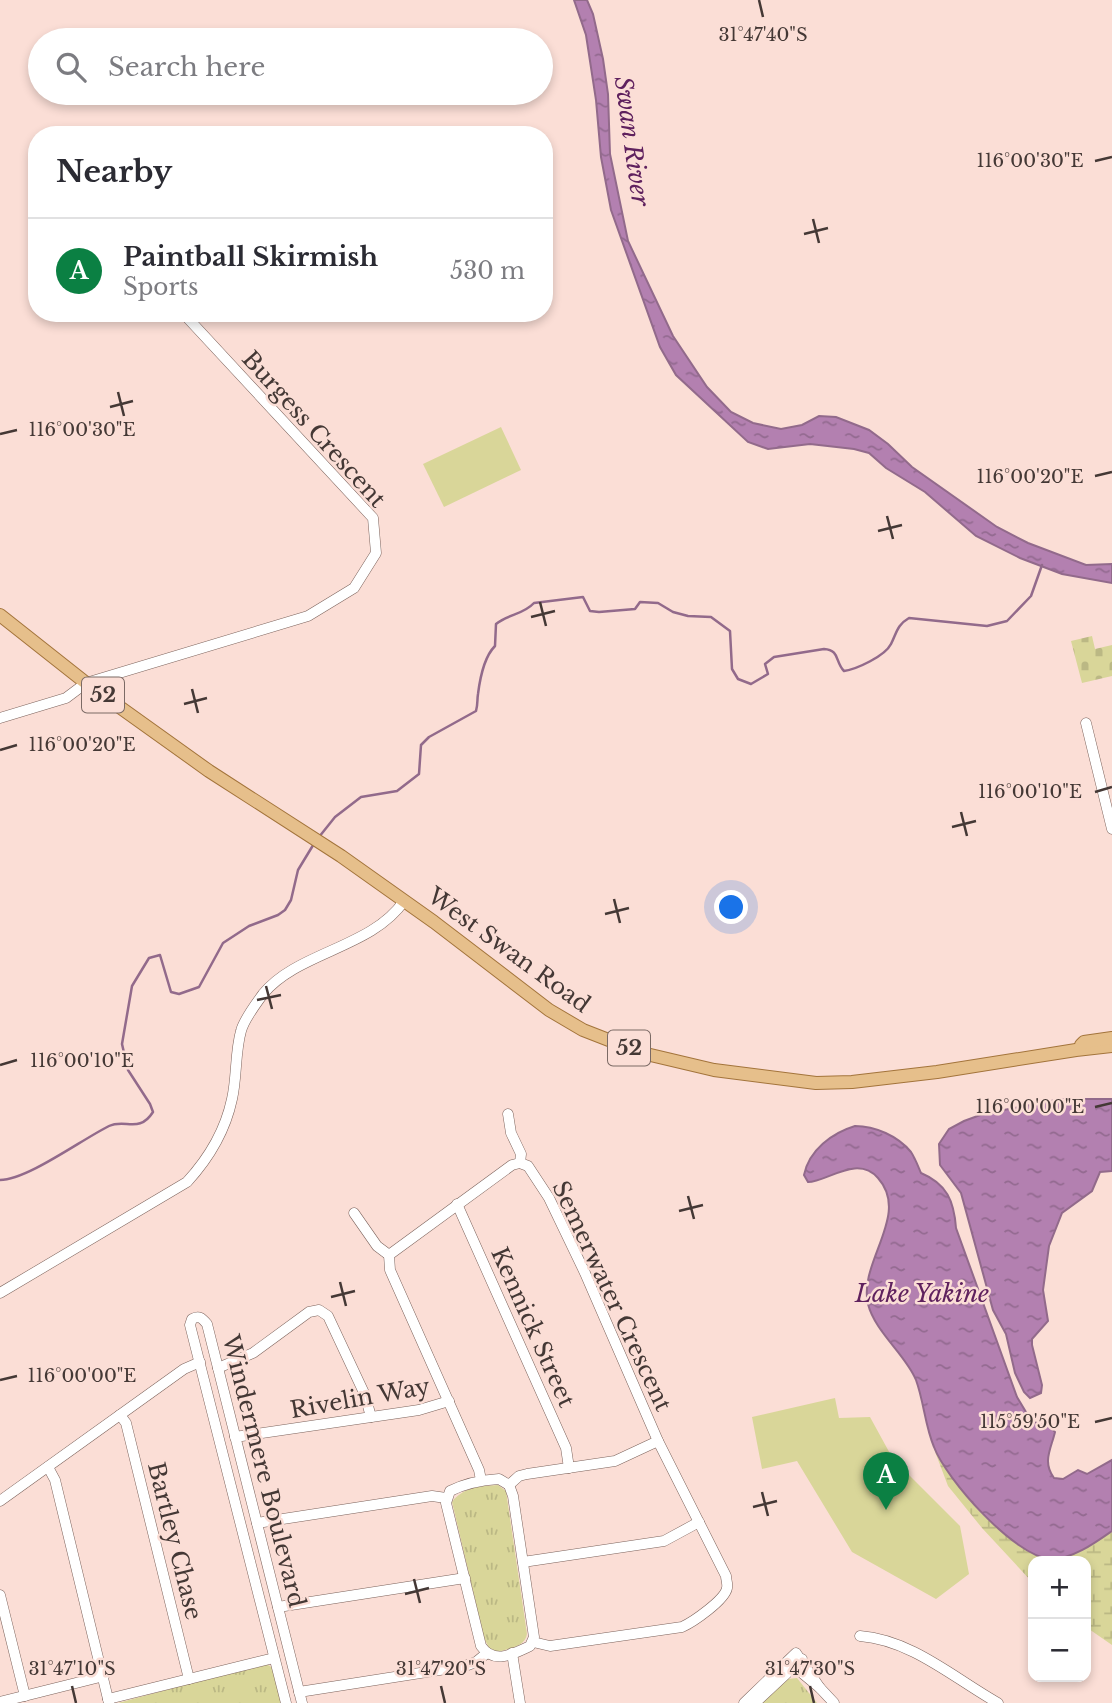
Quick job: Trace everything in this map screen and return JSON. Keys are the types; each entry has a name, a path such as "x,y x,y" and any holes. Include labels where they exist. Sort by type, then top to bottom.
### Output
{"main road":[{"name":"West Swan Road","path":"0,615 86,684 209,771 341,856 549,1010 583,1030 642,1053 714,1070 816,1083 852,1082 1112,1046"},
{"name":"West Swan Road","path":"1076,1050 1084,1042 1112,1038"}],"street":[{"name":"Burgess Crescent","path":"0,718 66,698 86,684 308,616 355,588 376,553 373,518 191,322"},
{"path":"1086,723 1112,829"},
{"path":"0,1293 187,1182 208,1159 224,1125 232,1100 241,1029 264,993 290,971 372,930 404,901"},
{"path":"389,1255 512,1165 520,1163 521,1153 512,1133 508,1114"},
{"name":"Semerwater Crescent","path":"520,1163 528,1166 549,1198 585,1273 658,1441 726,1576 727,1588 724,1595 694,1621 682,1627 550,1646 533,1642"},
{"name":"Kennick Street","path":"457,1204 566,1448 569,1468"},
{"path":"354,1213 377,1245 389,1255 390,1270 479,1470 481,1480"},
{"path":"218,1368 253,1353 309,1312 318,1310 328,1316 366,1395 370,1417"},
{"name":"Windermere Boulevard","path":"286,1703 190,1325 196,1317 202,1318 207,1324 302,1703"},
{"path":"0,1501 184,1369 200,1362"},
{"name":"Rivelin Way","path":"235,1437 419,1410 449,1401"},
{"name":"Bartley Chase","path":"120,1415 126,1423 189,1679"},
{"path":"509,1485 519,1476 527,1474 615,1461 658,1441"},
{"path":"48,1467 55,1480 109,1701 274,1658"},
{"path":"499,1479 509,1485 513,1496 533,1632 530,1646 497,1657 487,1654 481,1646 446,1498 450,1491 481,1480 499,1479"},
{"path":"257,1522 432,1496 446,1498"},
{"path":"523,1562 664,1541 699,1522"},
{"path":"278,1607 465,1578"},
{"path":"0,1595 25,1696"},
{"path":"860,1636 876,1637 898,1645 998,1703"},
{"path":"512,1653 520,1703"},
{"path":"299,1692 465,1666 487,1654"},
{"path":"795,1660 834,1703"},
{"path":"744,1703 795,1660"},
{"path":"755,1703 795,1660"},
{"path":"0,1702 104,1676"}],"green space":[{"path":"501,427 521,470 444,507 423,464"},
{"path":"1092,636 1095,649 1112,645 1112,676 1082,683 1071,641"},
{"path":"835,1398 839,1418 870,1417 893,1459 960,1526 969,1574 936,1599 852,1552 797,1461 762,1469 752,1417"},
{"path":"934,1449 964,1494 992,1524 1045,1556 1028,1556 1028,1578 982,1528 948,1486"},
{"path":"498,1485 506,1491 527,1634 520,1644 498,1652 489,1648 484,1638 452,1502 467,1490"},
{"path":"1112,1531 1112,1645 1091,1630 1091,1556 1062,1556 1081,1551"},
{"path":"265,1663 273,1668 281,1703 118,1703"},
{"path":"797,1678 817,1703 762,1703 788,1679"}],"water":[{"name":"Swan River","path":"574,0 587,0 593,14 608,94 610,154 628,241 673,336 707,387 731,412 753,423 781,429 802,425 819,416 836,417 869,430 912,467 997,527 1028,543 1086,565 1112,564 1112,583 1062,574 1020,558 976,536 925,492 886,468 869,453 810,444 768,449 748,442 676,375 660,347 611,210 601,157 586,35"},
{"path":"1061,1099 1112,1099 1112,1171 1100,1172 1092,1191 1062,1213 1049,1246 1043,1290 1048,1321 1032,1339 1042,1385 1041,1393 1030,1398 1015,1373 1006,1334 993,1310 961,1193 940,1165 939,1144 949,1129 964,1121 983,1114"},
{"name":"Lake Yakine","path":"855,1126 863,1126 893,1137 911,1152 921,1173 937,1182 948,1194 956,1228 1017,1397 1032,1422 1048,1425 1055,1432 1048,1461 1050,1472 1054,1478 1063,1479 1078,1470 1087,1474 1112,1460 1112,1531 1098,1541 1068,1556 1035,1555 1018,1545 983,1514 966,1496 941,1461 931,1439 916,1380 877,1324 868,1304 870,1272 887,1223 887,1192 878,1178 861,1168 808,1182 804,1175 816,1150 838,1133"}],"waterway":[{"path":"319,837 335,817 361,797 397,791 419,774 421,745 429,737 476,711 483,668 495,646 496,624 534,603 583,597 590,611 635,609 640,602 658,603 673,612 688,616 711,617 730,631 732,669 738,679 751,684 768,674 765,664 774,657 824,649 835,654 844,671 856,668 888,649 900,626 909,618 987,626 1007,621 1031,596 1042,565"},
{"path":"0,1180 39,1167 109,1126 137,1124 148,1119 153,1112 128,1070 122,1044 132,986 149,958 160,955 171,992 179,994 199,987 223,943 249,926 285,910 291,900 298,870 315,842"}],"place":[{"name":"Paintball Skirmish","path":"886,1510"}]}
